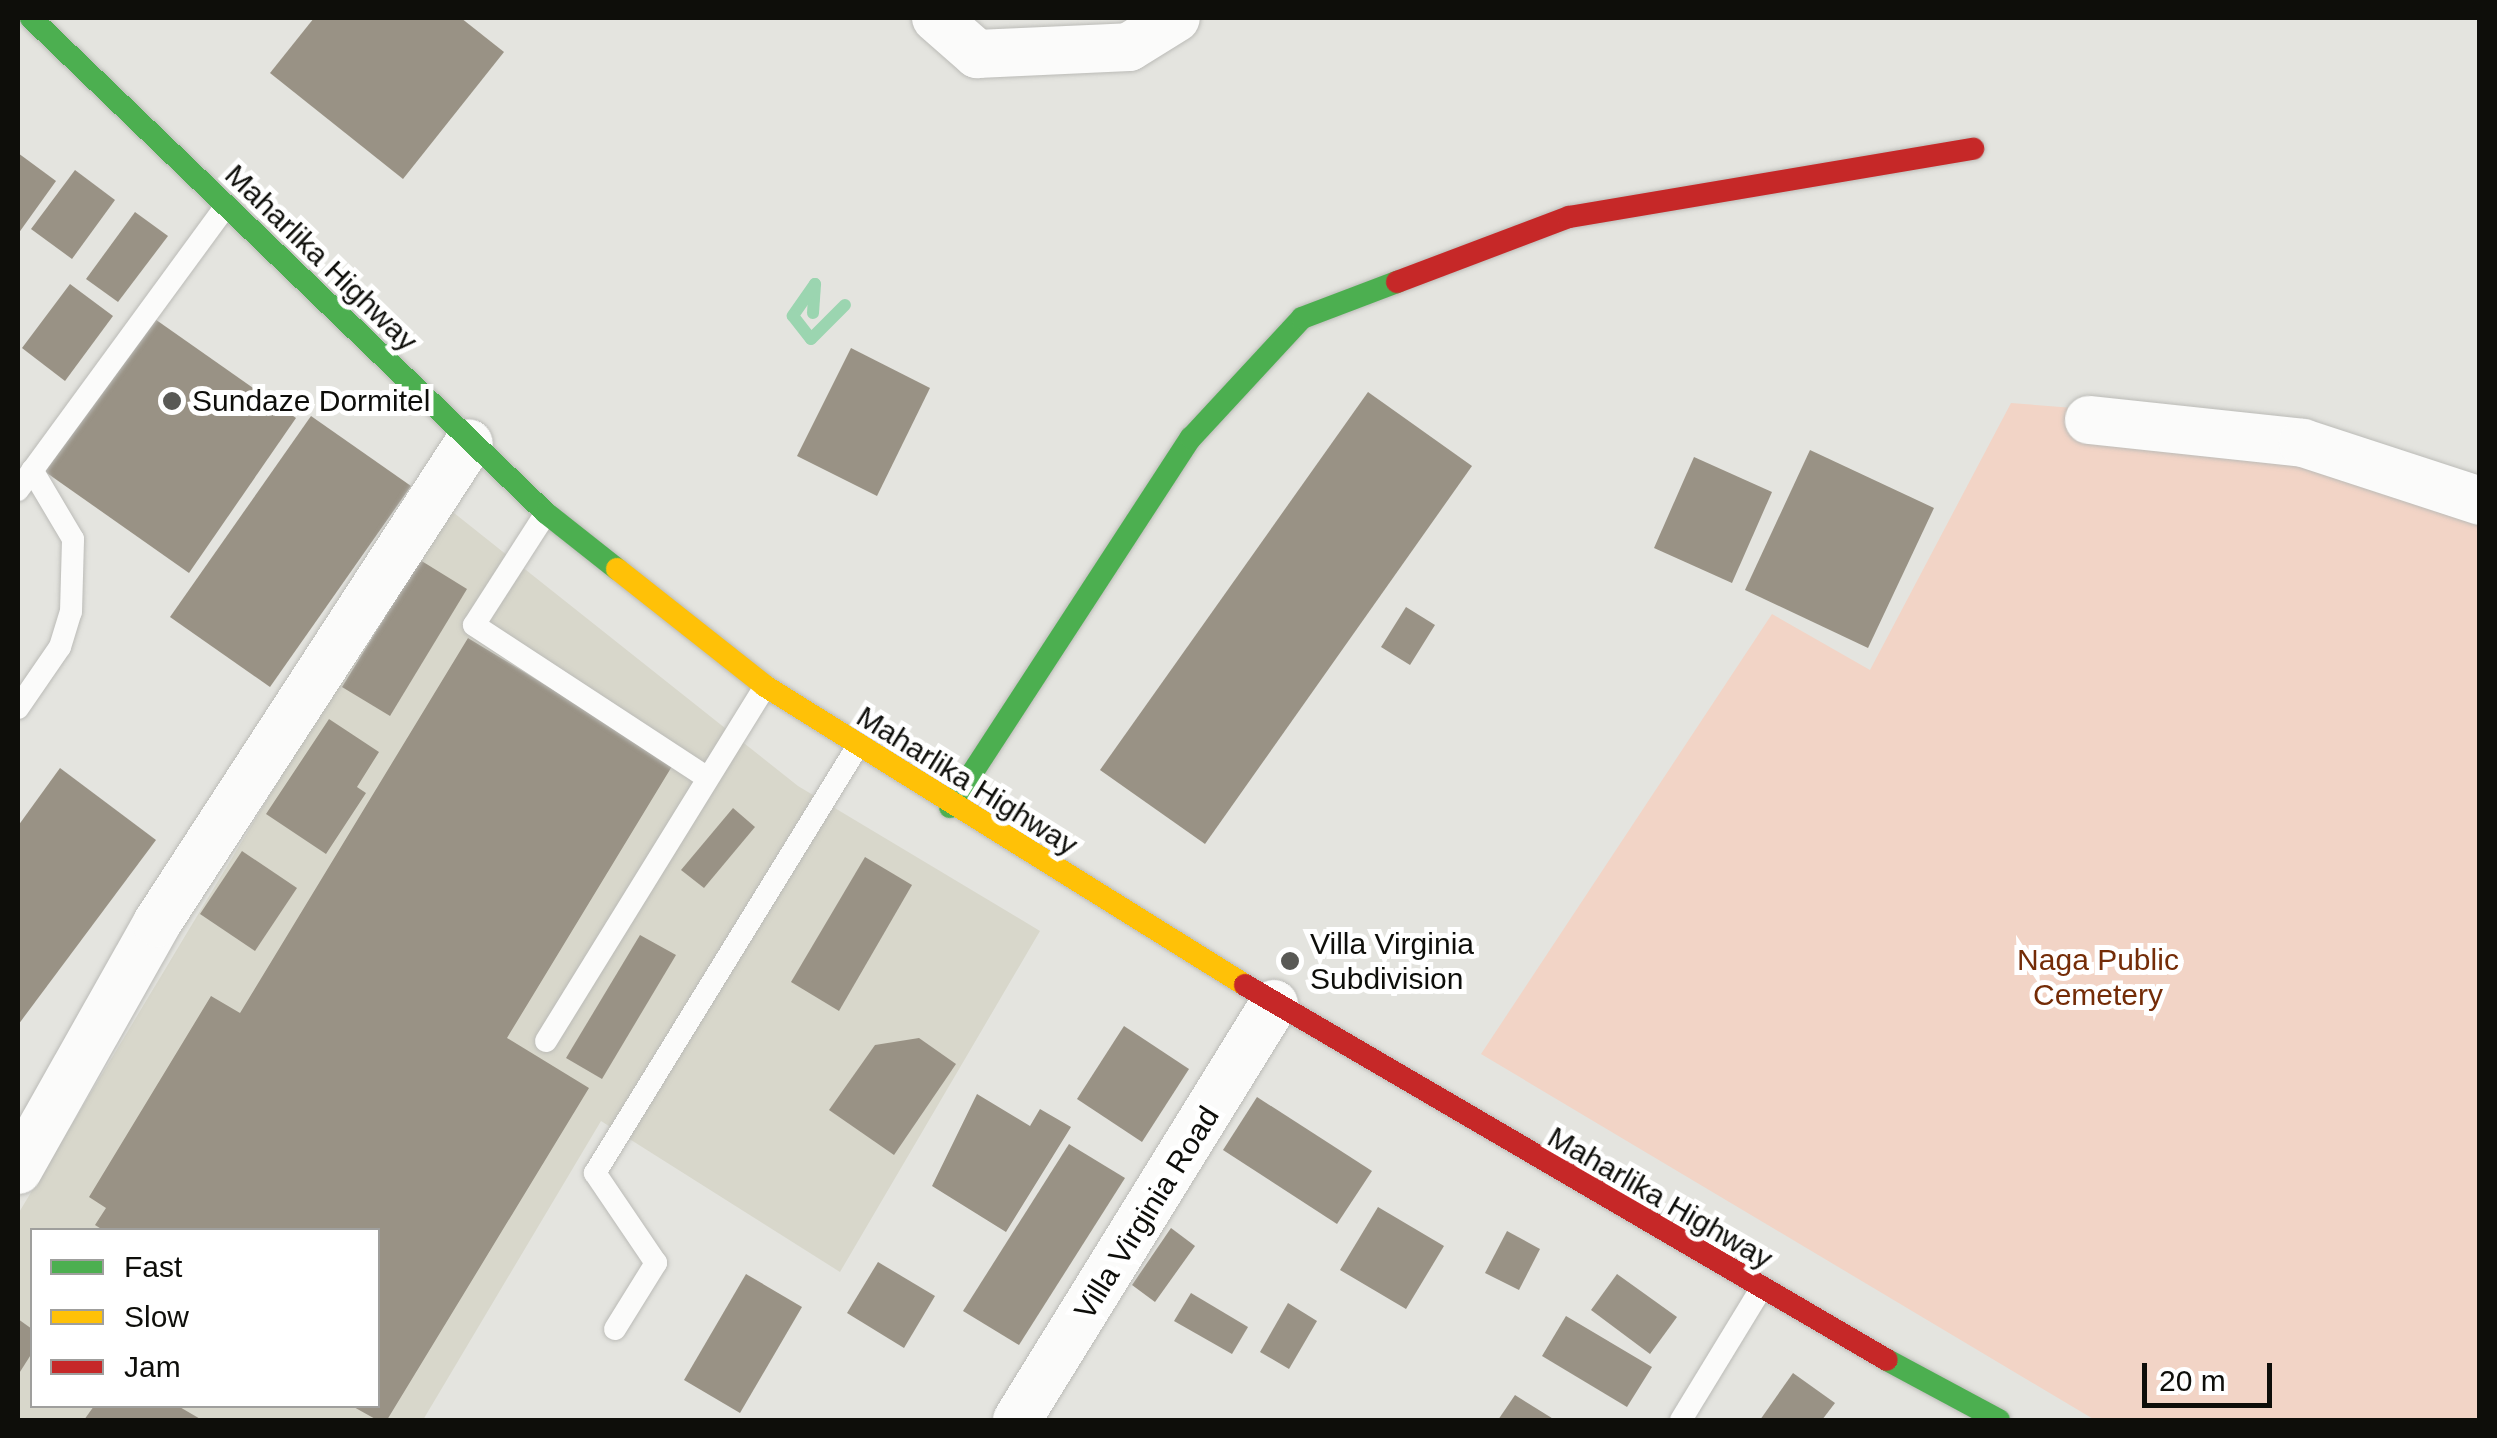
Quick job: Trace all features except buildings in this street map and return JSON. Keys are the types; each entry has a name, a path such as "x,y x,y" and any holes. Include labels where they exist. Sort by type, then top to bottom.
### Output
{"main road":[{"name":"Maharlika Highway","path":"31,18 469,443 546,513 765,686 856,749 1274,1004 1759,1292 2000,1420"},
{"path":"950,807 1191,438 1302,318 1570,217 1973,150"}],"street":[{"path":"936,18 977,54 1129,47 1176,18"},
{"path":"2090,420 2303,443 2480,501"},
{"path":"18,1170 157,923 469,443"},
{"name":"Villa Virginia Road","path":"1017,1420 1274,1004"}],"lane":[{"path":"18,490 225,207"},
{"path":"18,708 60,647 71,612 73,539 32,470"},
{"path":"546,513 474,625 706,777"},
{"path":"546,1041 765,686"},
{"path":"615,1329 656,1263 594,1174 856,749"},
{"path":"1681,1420 1759,1292"}],"shaded area":[{"path":"444,505 798,786 1040,931 840,1272 601,1121 423,1420 18,1420 18,1214"}],"green space":[{"name":"Naga Public Cemetery","path":"2011,403 2266,423 2479,509 2479,1420 2095,1420 1481,1054 1772,614 1870,670"}],"waterway":[{"path":"813,313 815,284 793,316 811,339 845,305"}],"traffic: fast":[{"path":"31,18 546,513 617,569"},
{"path":"950,807 1191,438 1302,318 1397,282"},
{"path":"1887,1360 1999,1420"}],"traffic: slow":[{"path":"617,569 765,686 1245,985"}],"traffic: jam":[{"path":"1397,282 1569,217 1973,149"},
{"path":"1245,985 1887,1360"}],"place":[{"name":"Sundaze Dormitel","path":"172,401"},
{"name":"Villa Virginia Subdivision","path":"1290,961"}]}
